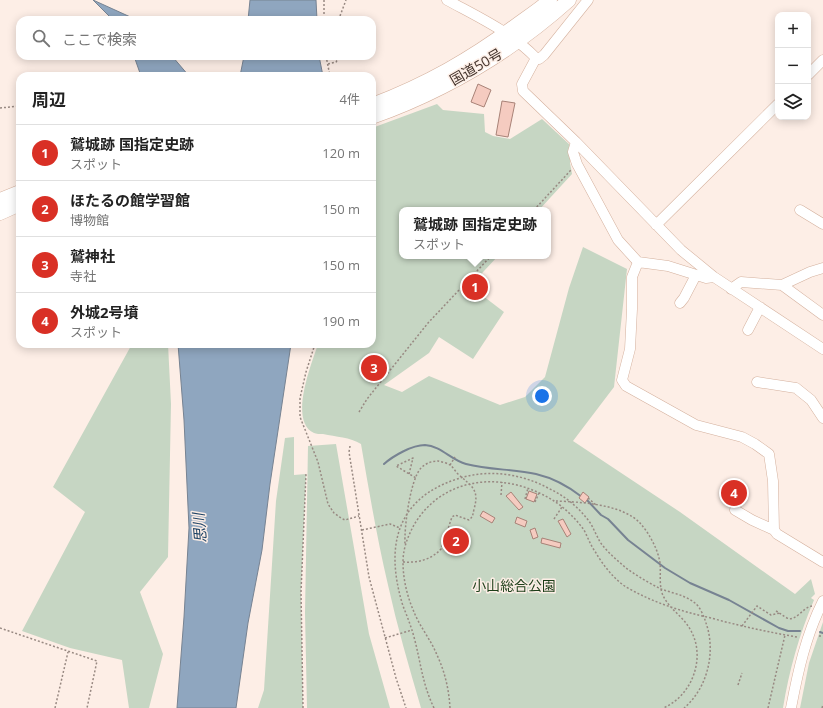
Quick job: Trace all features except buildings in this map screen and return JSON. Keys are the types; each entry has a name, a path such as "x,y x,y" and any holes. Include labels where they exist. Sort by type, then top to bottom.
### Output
{"highway":[{"name":"国道50号","path":"376,115 410,96 490,45 550,0"},
{"name":"国道50号","path":"376,104 410,96 472,71 518,42 569,0"},
{"path":"0,200 16,194"},
{"path":"0,213 16,206"}],"street":[{"path":"447,0 494,25 518,42 536,58"},
{"path":"588,0 544,55 536,58 522,84 523,90 681,250 714,277 823,349"},
{"path":"811,72 823,60"},
{"path":"656,225 775,107"},
{"path":"576,142 572,152 576,164 618,240 638,262 668,266 706,278 714,277"},
{"path":"800,210 823,224"},
{"path":"638,262 632,277 630,349 622,380 626,386 696,425 742,437 769,454 773,481 774,530"},
{"path":"732,289 741,282 782,285 810,272 823,268"},
{"path":"680,303 696,275"},
{"path":"782,285 823,315"},
{"path":"748,330 760,307"},
{"path":"757,382 796,388 811,400 823,418"},
{"path":"735,510 774,530 777,534 823,562"},
{"path":"791,708 803,654 820,603"}],"path":[{"path":"324,0 324,16"},
{"path":"340,16 346,0"},
{"path":"327,60 329,72"},
{"path":"328,64 336,62 337,60"},
{"path":"0,108 16,106"},
{"path":"537,207 576,164"},
{"path":"359,412 367,399 428,323 488,259"},
{"path":"314,348 300,398 300,417 318,462 328,504 334,513 346,520 359,516"},
{"path":"350,446 349,452 369,577 396,678 406,708"},
{"path":"450,465 456,457"},
{"path":"409,474 413,458 396,466 409,474 416,478"},
{"path":"403,562 423,561 438,552 441,549 452,517 455,515 469,520 472,517 477,498 473,487 450,465 441,462 430,462 421,468 416,478 407,514 404,535 405,547 403,562 405,588 414,613 438,656 449,691 450,708"},
{"path":"303,708 301,592 306,474"},
{"path":"434,708 425,688 412,630 403,606 395,568 395,547 400,528 407,514 415,504 432,490 444,483 477,474 513,475 532,480 548,488 570,502 590,524 600,542 612,556 636,574 661,589 696,603 704,617 710,634 711,654 707,672 701,688 690,703 684,708"},
{"path":"501,495 502,482"},
{"path":"405,547 420,516 430,504 439,497 450,491 470,484 502,482 528,488 554,501 562,507 584,530 599,559 616,578 625,586 647,598 673,609 742,626 797,637"},
{"path":"524,499 528,488"},
{"path":"535,502 539,493"},
{"path":"588,498 595,505"},
{"path":"554,501 589,504 618,510 639,522 655,547 659,562 661,589 665,600 689,627 693,635 697,653 697,661 692,679 687,689 673,703 663,708"},
{"path":"554,519 562,507"},
{"path":"362,530 390,524 400,528"},
{"path":"776,610 787,618 793,618 807,607 820,603"},
{"path":"742,626 757,606 771,615 780,613"},
{"path":"0,628 97,661 87,708"},
{"path":"385,638 412,630"},
{"path":"768,708 785,635"},
{"path":"55,708 68,652"},
{"path":"738,685 742,673"}],"green space":[{"name":"小山総合公園","path":"437,104 443,110 484,114 485,132 493,136 510,139 542,119 570,145 570,163 572,174 542,207 399,207 399,259 495,259 470,286 504,312 473,359 439,337 429,353 384,385 402,392 429,376 500,405 525,397 545,377 569,288 583,247 627,269 614,387 573,441 680,512 795,594 811,579 815,594 811,598 814,600 795,653 783,708 421,708 399,631 388,585 361,444 348,439 314,433 306,427 302,405 307,377 317,348 376,348 376,127"},
{"path":"130,348 168,348 171,404 168,557 140,592 163,654 149,708 129,708 122,660 70,648 22,631 85,512 53,487"},
{"path":"294,437 294,475 306,474 301,592 303,708 258,708 264,690 276,501 285,438"},
{"path":"336,444 369,634 390,708 307,708 305,613 308,446"},
{"path":"823,622 823,708 800,708 809,663"}],"water":[{"path":"93,0 128,16 109,16"},
{"path":"250,0 316,0 317,16 248,16"},
{"path":"135,60 175,60 186,72 140,72"},
{"path":"243,60 320,60 322,72 241,72"},
{"name":"思川","path":"178,348 290,348 270,484 262,550 248,623 236,708 177,708 189,528 184,420"}],"waterway":[{"path":"384,464 398,454 414,447 425,445 441,450 466,464 536,474 554,480 582,497"},
{"path":"586,499 628,540 665,568 690,583 729,600 779,628 788,631 800,631"}],"place":[{"name":"鷲城跡 国指定史跡","path":"475,287"},
{"name":"鷲神社","path":"374,368"},
{"name":"外城2号墳","path":"734,493"},
{"name":"ほたるの館学習館","path":"456,541"}]}
